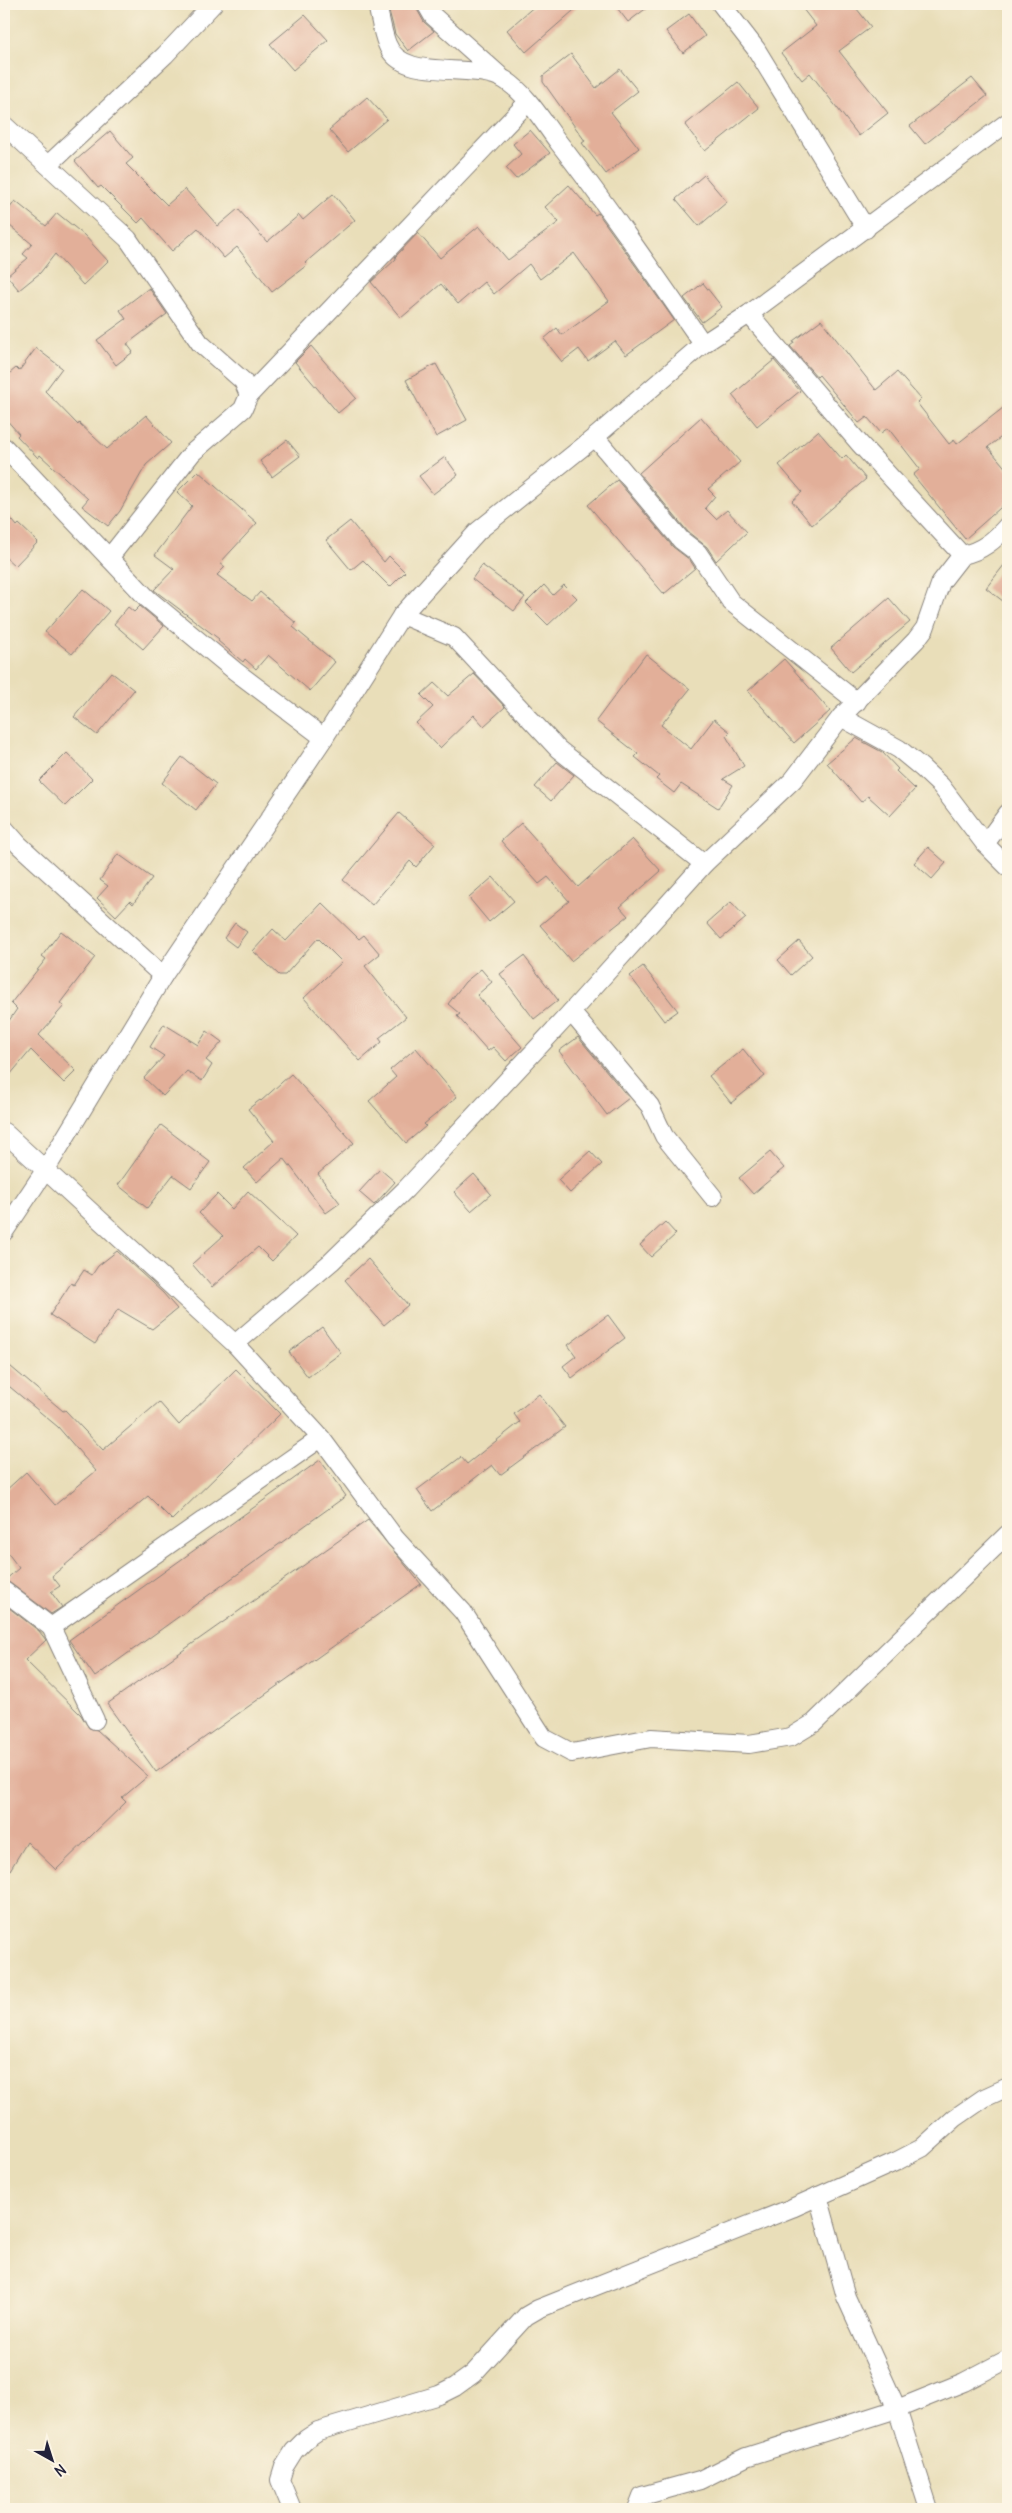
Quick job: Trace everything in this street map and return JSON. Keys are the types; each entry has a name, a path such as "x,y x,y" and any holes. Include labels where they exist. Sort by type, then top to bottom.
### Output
{"street":[{"path":"48,165 165,55 213,4"},
{"path":"377,4 387,46 396,59 408,66 485,72 505,80"},
{"path":"426,4 433,16 528,102 587,179 703,344"},
{"path":"721,4 756,49 866,229"},
{"path":"109,558 192,453 243,409 249,395 528,102"},
{"path":"4,1232 46,1169 163,976 324,738 402,615 478,531 595,437 703,344 749,314 866,229 1008,122"},
{"path":"4,125 128,239 200,343 243,381 249,395"},
{"path":"749,314 860,444 962,555"},
{"path":"595,437 681,540 698,553 731,602 857,702"},
{"path":"4,447 148,599 235,671 324,738"},
{"path":"235,1344 331,1262 406,1189 571,1012 704,864 793,780 841,716 857,702 916,640 925,628 941,582 962,555 976,552 997,537 1008,525"},
{"path":"402,615 454,636 558,749 704,864"},
{"path":"841,716 899,749 922,768 941,786 985,844 1008,867"},
{"path":"985,844 1008,813"},
{"path":"4,828 19,845 163,976"},
{"path":"571,1012 650,1106 664,1136 713,1197"},
{"path":"4,1132 235,1344 321,1438 395,1538 463,1612 544,1738 572,1753 651,1738 749,1744 791,1736 814,1723 1008,1534"},
{"path":"50,1627 321,1438"},
{"path":"4,1591 50,1627 95,1720"},
{"path":"292,2509 280,2480 284,2466 294,2451 318,2431 448,2391 473,2374 514,2328 538,2309 818,2196 922,2148 955,2118 984,2098 1008,2086"},
{"path":"818,2196 846,2297 897,2409 929,2509"},
{"path":"637,2509 642,2496 700,2480 746,2457 897,2409 964,2382 1008,2359"}],"building":[{"path":"398,4 414,4 424,22 434,31 408,51 395,34 389,11"},
{"path":"537,4 581,4 526,52 507,30"},
{"path":"614,4 652,4 628,22"},
{"path":"799,4 853,4 871,27 839,51 888,113 859,136 810,73 802,80 781,53 816,26"},
{"path":"689,14 705,36 683,53 666,31"},
{"path":"305,15 328,40 293,70 270,44"},
{"path":"571,54 596,88 620,69 638,91 611,112 639,148 606,174 582,143 585,141 543,82 543,76"},
{"path":"972,78 987,96 925,144 910,126"},
{"path":"738,82 759,108 705,151 685,125"},
{"path":"367,97 387,119 348,152 329,130"},
{"path":"530,130 550,153 516,179 506,168 521,154 513,144"},
{"path":"110,131 133,158 126,164 167,205 185,189 218,226 238,209 267,242 299,215 303,220 333,194 355,220 305,263 307,265 272,292 237,247 224,258 198,228 172,251 143,218 138,223 101,186 98,188 75,161"},
{"path":"704,175 727,202 699,226 676,199"},
{"path":"569,185 595,215 598,213 674,320 626,355 615,341 588,361 579,349 562,362 544,339 557,328 562,335 609,301 574,253 540,279 529,264 494,294 484,282 458,304 441,284 401,318 371,282 396,259 395,257 418,233 440,258 479,226 508,260 559,222 545,207"},
{"path":"15,201 46,226 57,213 84,235 108,261 83,285 55,254 40,273 19,290 7,276 28,258 23,254 32,244 4,221 4,216"},
{"path":"703,283 722,307 702,322 684,298"},
{"path":"149,288 167,314 127,344 133,352 116,365 97,340 126,319 120,310"},
{"path":"821,320 876,390 897,372 921,399 917,403 949,444 954,440 957,444 1008,404 1008,432 988,447 1008,471 1008,501 965,539 913,475 920,469 888,428 881,433 867,417 859,423 819,375 817,377 790,346 794,343 793,341"},
{"path":"311,346 356,398 338,413 295,362"},
{"path":"36,348 62,368 45,391 78,425 79,423 107,449 146,415 171,443 146,465 120,511 108,526 82,506 88,499 40,455 38,458 17,436 19,434 4,417 4,378 16,368 19,371"},
{"path":"774,360 800,391 757,426 732,395"},
{"path":"436,364 467,420 436,437 406,380"},
{"path":"701,417 740,462 708,489 715,496 705,508 716,519 727,510 747,532 716,561 707,547 688,532 639,473"},
{"path":"818,431 842,459 846,455 866,479 812,525 792,501 802,492 779,465"},
{"path":"287,440 300,456 272,477 260,461"},
{"path":"445,457 458,475 433,494 419,476"},
{"path":"198,471 257,523 220,563 225,567 217,575 252,601 260,592 296,623 293,627 335,662 310,691 268,655 256,669 245,659 243,662 218,641 219,639 154,590 174,569 155,555 192,506 177,492"},
{"path":"617,480 673,547 690,560 695,568 664,594 588,505"},
{"path":"4,510 17,526 19,524 38,542 15,566 4,556"},
{"path":"350,521 384,562 389,556 405,572 390,587 363,560 351,570 326,540"},
{"path":"1008,560 1008,605 986,588"},
{"path":"482,565 525,597 514,611 472,579"},
{"path":"544,585 553,595 564,585 577,598 548,625 526,603"},
{"path":"83,589 109,611 72,654 45,632"},
{"path":"889,598 910,622 851,672 831,648"},
{"path":"140,606 164,626 143,649 114,624 128,607 134,612"},
{"path":"646,654 690,689 661,725 691,749 714,719 730,732 726,736 744,766 723,779 733,785 718,808 681,784 674,793 656,779 659,776 635,757 638,754 596,721"},
{"path":"784,659 830,711 794,743 748,691"},
{"path":"111,672 134,690 97,735 74,717"},
{"path":"474,674 505,707 484,726 474,715 440,748 416,723 433,707 421,695 434,683 448,696"},
{"path":"856,738 882,752 898,769 896,771 915,789 890,816 868,796 861,802 827,763"},
{"path":"67,753 92,779 65,806 39,781"},
{"path":"182,757 216,784 196,810 162,783"},
{"path":"557,762 574,775 551,801 535,787"},
{"path":"399,813 435,844 416,867 410,861 372,905 343,880"},
{"path":"521,823 578,887 632,839 661,871 620,907 628,916 571,961 540,925 569,901 548,877 539,884 501,841"},
{"path":"928,847 946,863 932,879 914,863"},
{"path":"118,854 152,878 133,904 130,901 116,916 97,898 108,886 100,880"},
{"path":"493,877 514,901 489,922 469,898"},
{"path":"731,902 746,918 721,939 707,923"},
{"path":"322,903 359,939 364,935 380,954 365,966 406,1017 379,1038 382,1042 360,1061 304,998 342,962 318,938 285,975 279,975 253,951 273,929 286,941"},
{"path":"235,923 247,932 236,947 224,938"},
{"path":"61,931 95,957 60,1003 64,1006 39,1035 76,1071 64,1083 31,1050 4,1082 4,1028 17,1009 11,1003 46,959 42,956"},
{"path":"799,941 812,956 791,975 778,960"},
{"path":"524,956 558,1000 534,1019 500,974"},
{"path":"643,966 678,1011 664,1021 630,976"},
{"path":"481,969 492,982 477,995 522,1047 506,1061 493,1047 488,1051 457,1016 460,1014 448,1004 465,982"},
{"path":"164,1024 198,1045 207,1031 222,1042 206,1060 212,1065 202,1081 187,1071 163,1096 144,1078 164,1056 150,1047"},
{"path":"578,1037 629,1098 607,1115 559,1051"},
{"path":"416,1048 457,1097 424,1124 426,1126 406,1143 369,1101 396,1077 390,1070"},
{"path":"743,1049 765,1076 731,1103 709,1076"},
{"path":"291,1074 354,1143 318,1174 340,1203 326,1213 284,1158 257,1182 244,1168 274,1141 248,1109 261,1101"},
{"path":"161,1125 210,1162 191,1188 173,1175 147,1208 118,1185"},
{"path":"590,1151 602,1164 570,1193 558,1180"},
{"path":"770,1152 784,1168 753,1194 739,1178"},
{"path":"380,1169 395,1182 374,1205 359,1192"},
{"path":"474,1174 491,1194 471,1211 454,1192"},
{"path":"248,1191 296,1236 272,1261 258,1247 212,1287 192,1264 223,1236 199,1213 217,1194 232,1209"},
{"path":"665,1222 676,1234 651,1257 640,1245"},
{"path":"117,1251 163,1293 177,1309 152,1329 118,1309 95,1344 50,1315 71,1283 74,1285 84,1270 92,1275 98,1266"},
{"path":"368,1259 408,1305 384,1325 345,1280"},
{"path":"608,1315 625,1338 572,1378 563,1366 576,1356 568,1345"},
{"path":"322,1327 341,1353 308,1377 289,1352"},
{"path":"4,1361 63,1411 65,1410 103,1450 159,1402 179,1425 236,1369 280,1414 172,1520 148,1496 52,1576 60,1586 51,1592 62,1607 51,1614 10,1583 4,1581 19,1568 4,1548 4,1492 26,1472 55,1505 96,1471 58,1427 4,1382"},
{"path":"539,1394 565,1427 500,1475 492,1465 432,1511 417,1490 461,1457 467,1464 520,1422 514,1414"},
{"path":"320,1460 346,1496 95,1677 69,1640"},
{"path":"368,1520 421,1584 156,1772 107,1704"},
{"path":"4,1604 39,1631 46,1640 25,1660 81,1715 89,1728 97,1730 148,1776 122,1798 126,1802 56,1870 27,1842 4,1880"}]}
